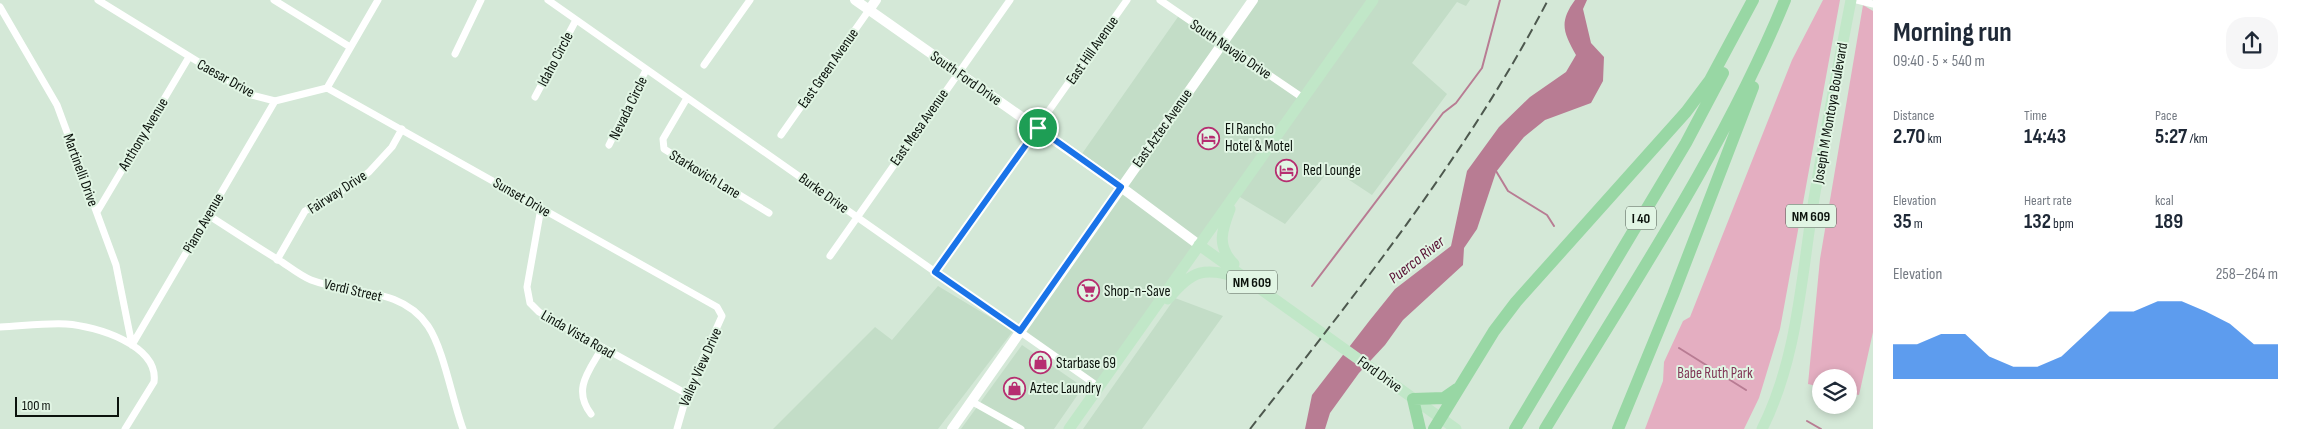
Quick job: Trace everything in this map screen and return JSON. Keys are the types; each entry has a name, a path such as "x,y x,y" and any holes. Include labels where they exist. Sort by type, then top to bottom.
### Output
{"highway":[{"path":"1437,424 1494,331 1516,302 1686,112 1710,80 1754,0"},
{"name":"I 40","path":"1515,429 1686,143 1732,56 1754,0"},
{"path":"1618,429 1673,295 1786,0"},
{"name":"I 40","path":"1545,429 1708,158 1773,30 1786,0"},
{"path":"1420,429 1414,399 1444,398 1453,394 1466,377"}],"main road":[{"name":"South Ford Drive","path":"855,0 1121,187 1199,245"},
{"name":"East Green Avenue","path":"869,10 876,0"},
{"name":"East Aztec Avenue","path":"952,429 1253,0"},
{"path":"1069,429 1373,0"},
{"name":"Joseph M Montoya Boulevard","path":"1762,429 1775,396 1792,339 1813,202 1851,0"},
{"path":"1249,174 1231,207 1221,236 1226,257 1251,282"},
{"name":"NM 609","path":"1199,245 1251,282"},
{"path":"1125,350 1174,292 1198,273 1216,271 1251,282"},
{"name":"Ford Drive","path":"1251,282 1414,399 1437,424 1456,429"}],"street":[{"name":"Caesar Drive","path":"98,0 252,95 275,101 327,88"},
{"path":"274,0 350,47"},
{"path":"327,88 378,0"},
{"path":"455,54 481,0"},
{"name":"Burke Drive","path":"548,0 1099,387"},
{"path":"704,65 750,0"},
{"name":"East Mesa Avenue","path":"830,256 1010,0"},
{"name":"East Hill Avenue","path":"935,272 1127,0"},
{"name":"South Navajo Drive","path":"1160,0 1303,98"},
{"path":"1857,0 1873,4"},
{"name":"Martinelli Drive","path":"0,6 57,105 116,265 132,345"},
{"name":"East Green Avenue","path":"781,135 869,10"},
{"name":"Idaho Circle","path":"535,97 576,20"},
{"name":"Anthony Avenue","path":"97,212 189,57"},
{"name":"Nevada Circle","path":"610,145 646,70"},
{"name":"Sunset Drive","path":"327,88 717,307"},
{"name":"Starkovich Lane","path":"687,98 663,139 664,149 769,213"},
{"name":"Piano Avenue","path":"132,345 275,101"},
{"name":"Fairway Drive","path":"277,260 305,210 349,187 369,172 392,147 402,129"},
{"name":"Linda Vista Road","path":"541,208 527,287 530,303 539,312 687,394"},
{"name":"Verdi Street","path":"208,215 310,280 378,293 402,303 415,312 427,324 436,340 463,429"},
{"name":"Valley View Drive","path":"677,429 687,394 722,316 717,307"},
{"path":"0,327 66,324 88,327 132,345 154,365 155,373 154,382 125,429"},
{"path":"591,414 583,403 581,394 584,382 602,348"},
{"path":"971,402 1021,429"}],"shaded area":[{"path":"1253,0 1470,0 1466,6 1457,2 1412,63 1447,94 1372,195 1331,168 1285,224 1235,194 1099,387 1020,331 1121,187 1079,158 1180,14 1222,43"},
{"path":"1575,0 1587,0 1583,9 1591,43 1604,57 1603,81 1591,103 1545,120 1524,137 1496,172 1477,229 1464,248 1463,265 1403,320 1385,345 1359,373 1330,413 1325,429 1305,429 1312,395 1370,320 1395,289 1451,246 1467,171 1499,127 1530,97 1566,72 1576,55 1568,40 1565,27 1567,15"},
{"path":"938,286 1013,331 938,429 773,429 875,327 892,340"},
{"path":"1175,298 1223,316 1142,429 1083,429"},
{"path":"1022,345 1083,387 1054,429 961,429"}],"green space":[{"name":"Babe Ruth Park","path":"1823,0 1840,0 1780,329 1759,398 1744,429 1645,429 1663,381 1664,362 1683,321 1690,317 1792,60"},
{"path":"1863,5 1873,11 1873,332 1859,395 1857,395 1857,369 1812,369 1812,385 1808,384 1820,259"}],"waterway":[{"path":"1312,286 1443,113 1456,103 1482,68 1500,0"},
{"path":"1496,171 1508,191 1547,215 1554,226"},
{"path":"1679,348 1746,390"},
{"path":"1807,421 1821,429"}],"railway":[{"path":"1250,429 1370,274 1446,168 1482,113 1548,0"}],"place":[{"name":"El Rancho Hotel & Motel","path":"1209,138"},
{"name":"Red Lounge","path":"1287,170"},
{"name":"Shop-n-Save","path":"1088,291"},
{"name":"Starbase 69","path":"1040,363"},
{"name":"Aztec Laundry","path":"1014,388"}],"route":[{"path":"1038,128 1121,187 1020,331 935,272 1038,128"}],"water label":[{"name":"Puerco River","path":"1416,259"}]}
